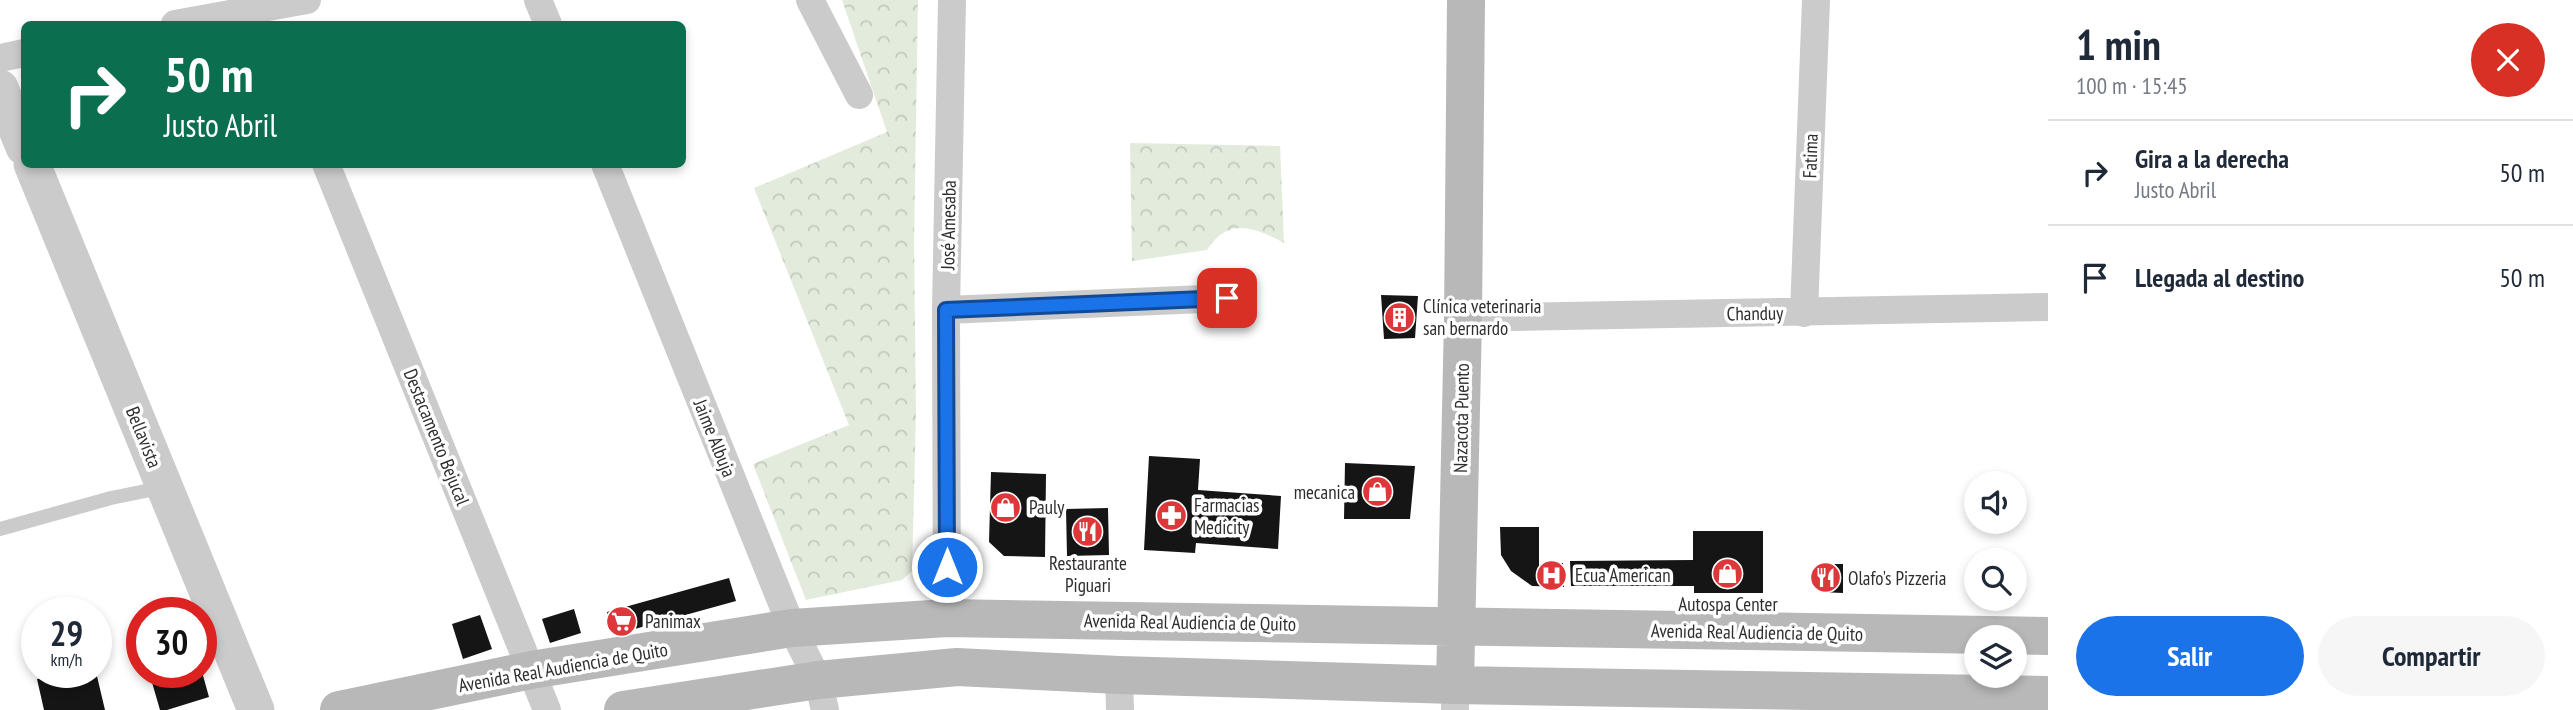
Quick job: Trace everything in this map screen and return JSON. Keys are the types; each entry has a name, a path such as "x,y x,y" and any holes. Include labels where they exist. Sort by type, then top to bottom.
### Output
{"main road":[{"name":"Nazacota Puento","path":"1455,697 1466,0"},
{"name":"Avenida Real Audiencia de Quito","path":"339,710 531,670 792,628 947,618 2048,636"},
{"path":"623,710 821,695 957,667 1120,693 1455,697 2048,695"}],"street":[{"path":"209,21 266,16 307,0"},
{"path":"538,0 547,21"},
{"path":"810,0 859,95"},
{"name":"José Amesaba","path":"947,618 946,310 952,0"},
{"name":"Fatima","path":"1804,313 1816,0"},
{"path":"0,58 21,54"},
{"path":"0,88 21,140"},
{"name":"Bellavista","path":"34,168 256,710"},
{"name":"Destacamento Bejucal","path":"328,168 547,710"},
{"name":"Jaime Albuja","path":"607,168 821,695"},
{"path":"946,310 1227,298"},
{"name":"Chanduy","path":"1463,318 2048,307"}],"lane":[{"path":"0,529 111,498 165,487"}],"green space":[{"path":"842,0 918,0 914,242 916,414 912,571 902,580 806,600 753,464 849,425 754,188 887,132"},
{"path":"1130,143 1280,146 1284,243 1252,229 1233,229 1215,240 1207,250 1132,261"}],"building":[{"name":"Clínica veterinaria san bernardo","path":"1381,295 1418,296 1415,338 1384,339"},
{"path":"1149,456 1200,459 1198,490 1281,496 1278,549 1196,543 1195,553 1144,550"},
{"name":"mecanica","path":"1345,463 1415,466 1410,519 1344,519"},
{"path":"991,472 1046,474 1045,557 1004,556 989,542"},
{"name":"Restaurante Piguari","path":"1108,508 1109,555 1067,556 1066,509"},
{"path":"1500,527 1539,527 1539,575 1540,564 1563,563 1564,587 1532,586 1511,571 1501,555"},
{"path":"1693,531 1763,531 1763,593 1694,593 1694,586 1571,586 1570,561 1693,560"},
{"path":"1819,564 1843,564 1843,593 1819,592"},
{"path":"729,578 736,601 613,635 607,612"},
{"path":"574,609 581,633 550,643 542,619"},
{"path":"480,615 492,649 463,659 452,624"},
{"path":"39,688 100,688 105,710 44,710"},
{"path":"154,688 206,688 209,697 160,710"}],"place":[{"name":"Clínica veterinaria san bernardo","path":"1400,317"},
{"name":"mecanica","path":"1378,492"},
{"name":"Pauly","path":"1006,507"},
{"name":"Farmacias Medicity","path":"1171,516"},
{"name":"Restaurante Piguari","path":"1088,532"},
{"name":"Autospa Center","path":"1728,573"},
{"name":"Ecua American","path":"1552,575"},
{"name":"Olafo's Pizzeria","path":"1825,578"},
{"name":"Panimax","path":"622,621"}],"route":[{"path":"947,567 946,310 1227,298"}]}
